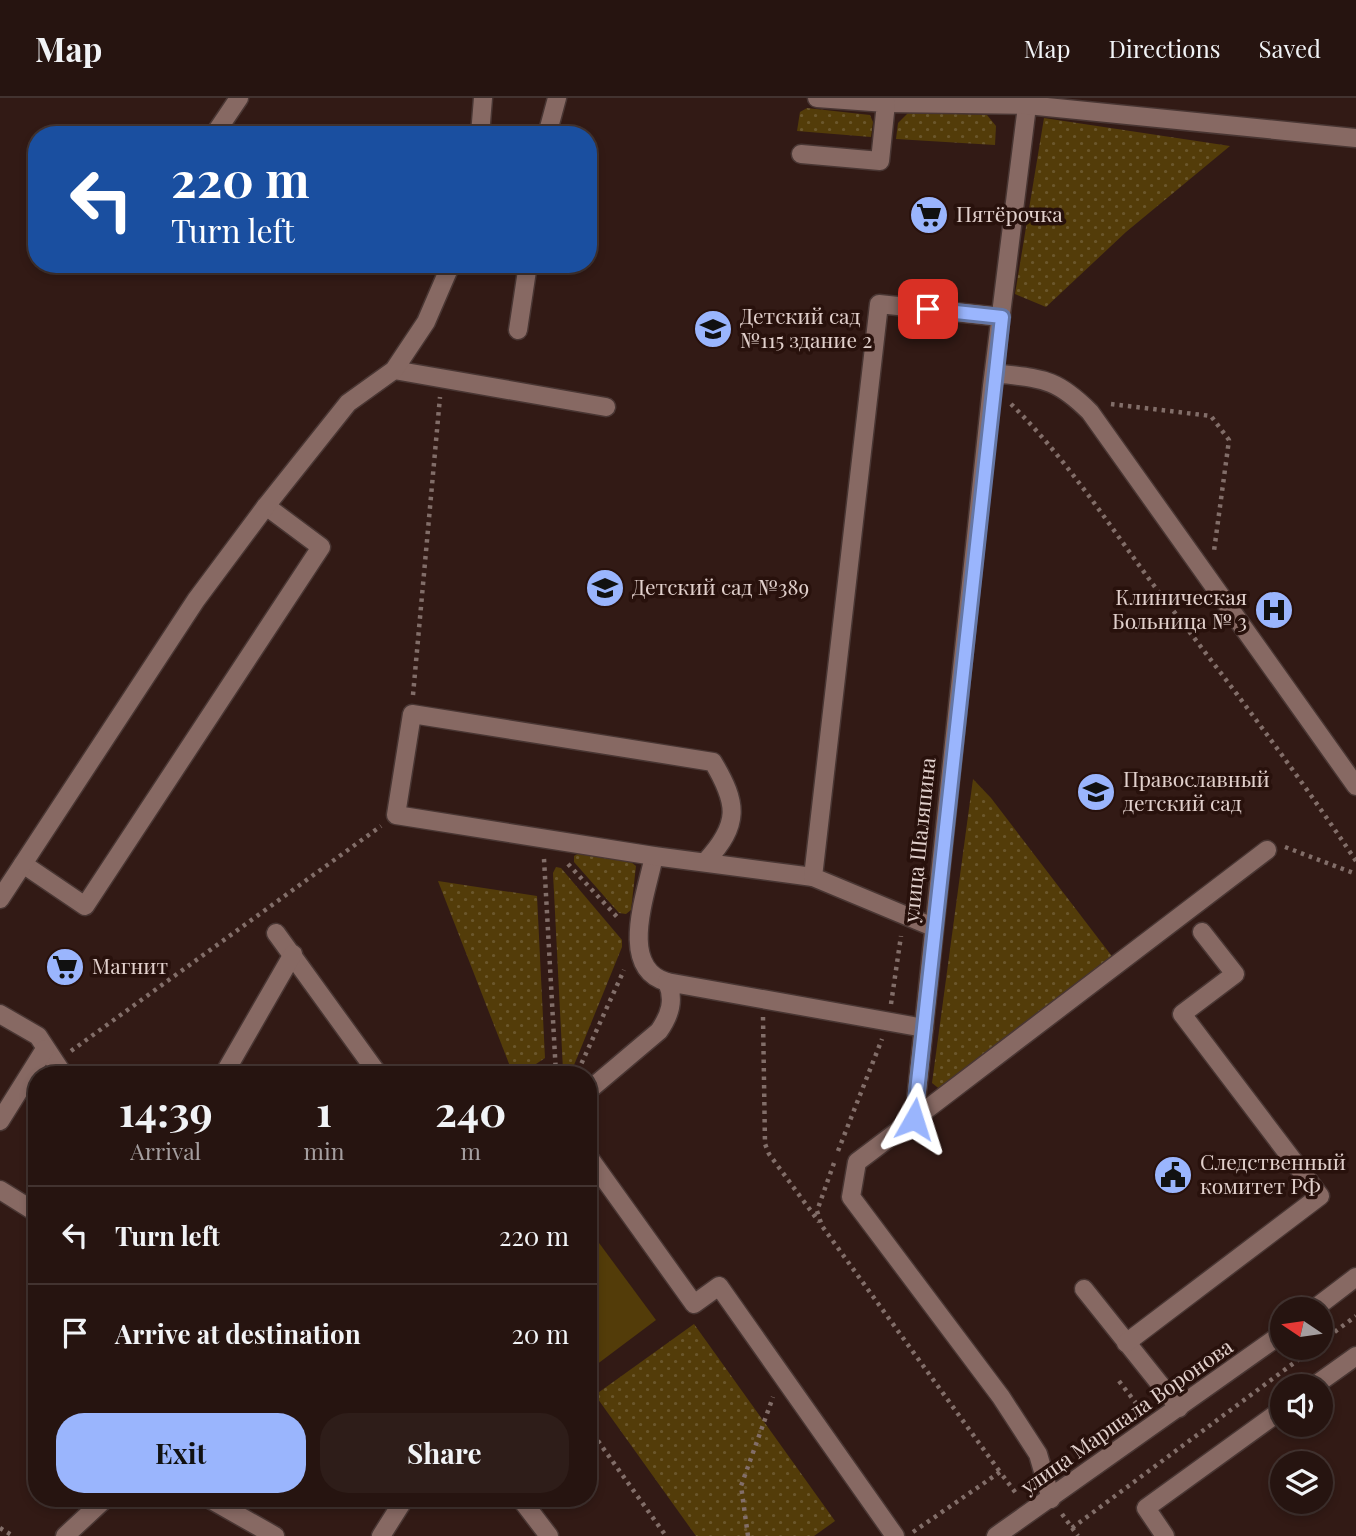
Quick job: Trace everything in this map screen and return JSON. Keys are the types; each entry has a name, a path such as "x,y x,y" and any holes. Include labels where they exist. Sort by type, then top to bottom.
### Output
{"street":[{"path":"220,126 239,98"},
{"path":"481,126 483,98"},
{"path":"549,126 557,98"},
{"path":"817,98 886,103 1028,101 1356,138"},
{"name":"улица Шаляпина","path":"914,1119 993,379 1028,101"},
{"path":"801,153 880,161 886,103"},
{"path":"0,899 196,600 265,506 348,403 394,370 426,322 447,273"},
{"path":"519,330 527,273"},
{"path":"813,877 879,304 1002,317"},
{"path":"394,370 606,407"},
{"path":"993,379 1037,379 1064,387 1082,404 1356,786"},
{"path":"23,864 85,906 321,547 265,506"},
{"path":"706,861 726,839 733,815 727,785 713,762 412,714 396,815 654,856 813,877 933,927"},
{"path":"1051,1499 1038,1454 1009,1408 851,1197 857,1162 1267,850"},
{"path":"654,856 638,940 641,963 652,976 667,982 924,1028"},
{"path":"1126,1343 1320,1196 1182,1014 1235,974 1202,932"},
{"path":"276,933 373,1066"},
{"path":"229,1066 293,954"},
{"path":"597,1083 659,1031 666,1020 672,999 667,982"},
{"path":"0,1014 38,1037 54,1062"},
{"path":"0,1121 28,1090"},
{"path":"597,1169 694,1304 719,1286 895,1536"},
{"path":"0,1190 28,1207"},
{"path":"1330,1297 1356,1277"},
{"path":"1084,1289 1179,1408"},
{"name":"улица Маршала Воронова","path":"996,1536 1270,1342"},
{"path":"1331,1374 1356,1356"},
{"path":"1165,1536 1146,1508 1270,1418"},
{"path":"65,1536 96,1507"},
{"path":"224,1507 275,1536"},
{"path":"381,1536 399,1507"},
{"path":"527,1507 549,1536"}],"path":[{"path":"412,714 442,379"},
{"path":"993,379 1038,431 1272,741 1356,861"},
{"path":"1082,404 1099,403 1211,416 1229,440 1210,582"},
{"path":"54,1062 396,815"},
{"path":"543,838 638,940 581,1066"},
{"path":"543,838 556,1066"},
{"path":"1267,850 1283,846 1356,874"},
{"path":"822,1226 817,1211 821,1196 888,1022 904,914"},
{"path":"762,1000 765,1144 769,1154 1020,1499"},
{"path":"1334,1332 1356,1316"},
{"path":"1072,1528 1298,1360"},
{"path":"748,1536 741,1486 782,1374"},
{"path":"1119,1381 1144,1415"},
{"path":"597,1440 666,1536"},
{"path":"907,1536 1000,1472"},
{"path":"0,1528 13,1536"}],"shaded area":[{"path":"807,108 870,115 873,122 871,137 797,131 800,112"},
{"path":"909,112 987,115 996,126 995,145 896,139 898,123"},
{"path":"1044,118 1230,146 1126,232 1046,307 1015,294"},
{"path":"973,779 991,798 1114,959 942,1091 932,1083"},
{"path":"579,853 631,862 636,866 631,910 626,914 619,913 574,862 574,856"},
{"path":"556,867 561,868 622,940 622,947 574,1066 563,1066 553,873"},
{"path":"438,881 537,896 545,1058 533,1066 510,1066"},
{"path":"597,1240 656,1320 597,1364"},
{"path":"694,1324 835,1521 814,1536 696,1536 597,1398 597,1394"}],"place":[{"name":"Пятёрочка","path":"929,215"},
{"name":"Детский сад №115 здание 2","path":"713,329"},
{"name":"Детский сад №389","path":"605,588"},
{"name":"Клиническая Больница № 3","path":"1274,610"},
{"name":"Православный детский сад","path":"1096,792"},
{"name":"Магнит","path":"65,967"},
{"name":"Следственный комитет РФ","path":"1173,1175"}],"route":[{"path":"914,1119 1002,317 928,309"}]}
